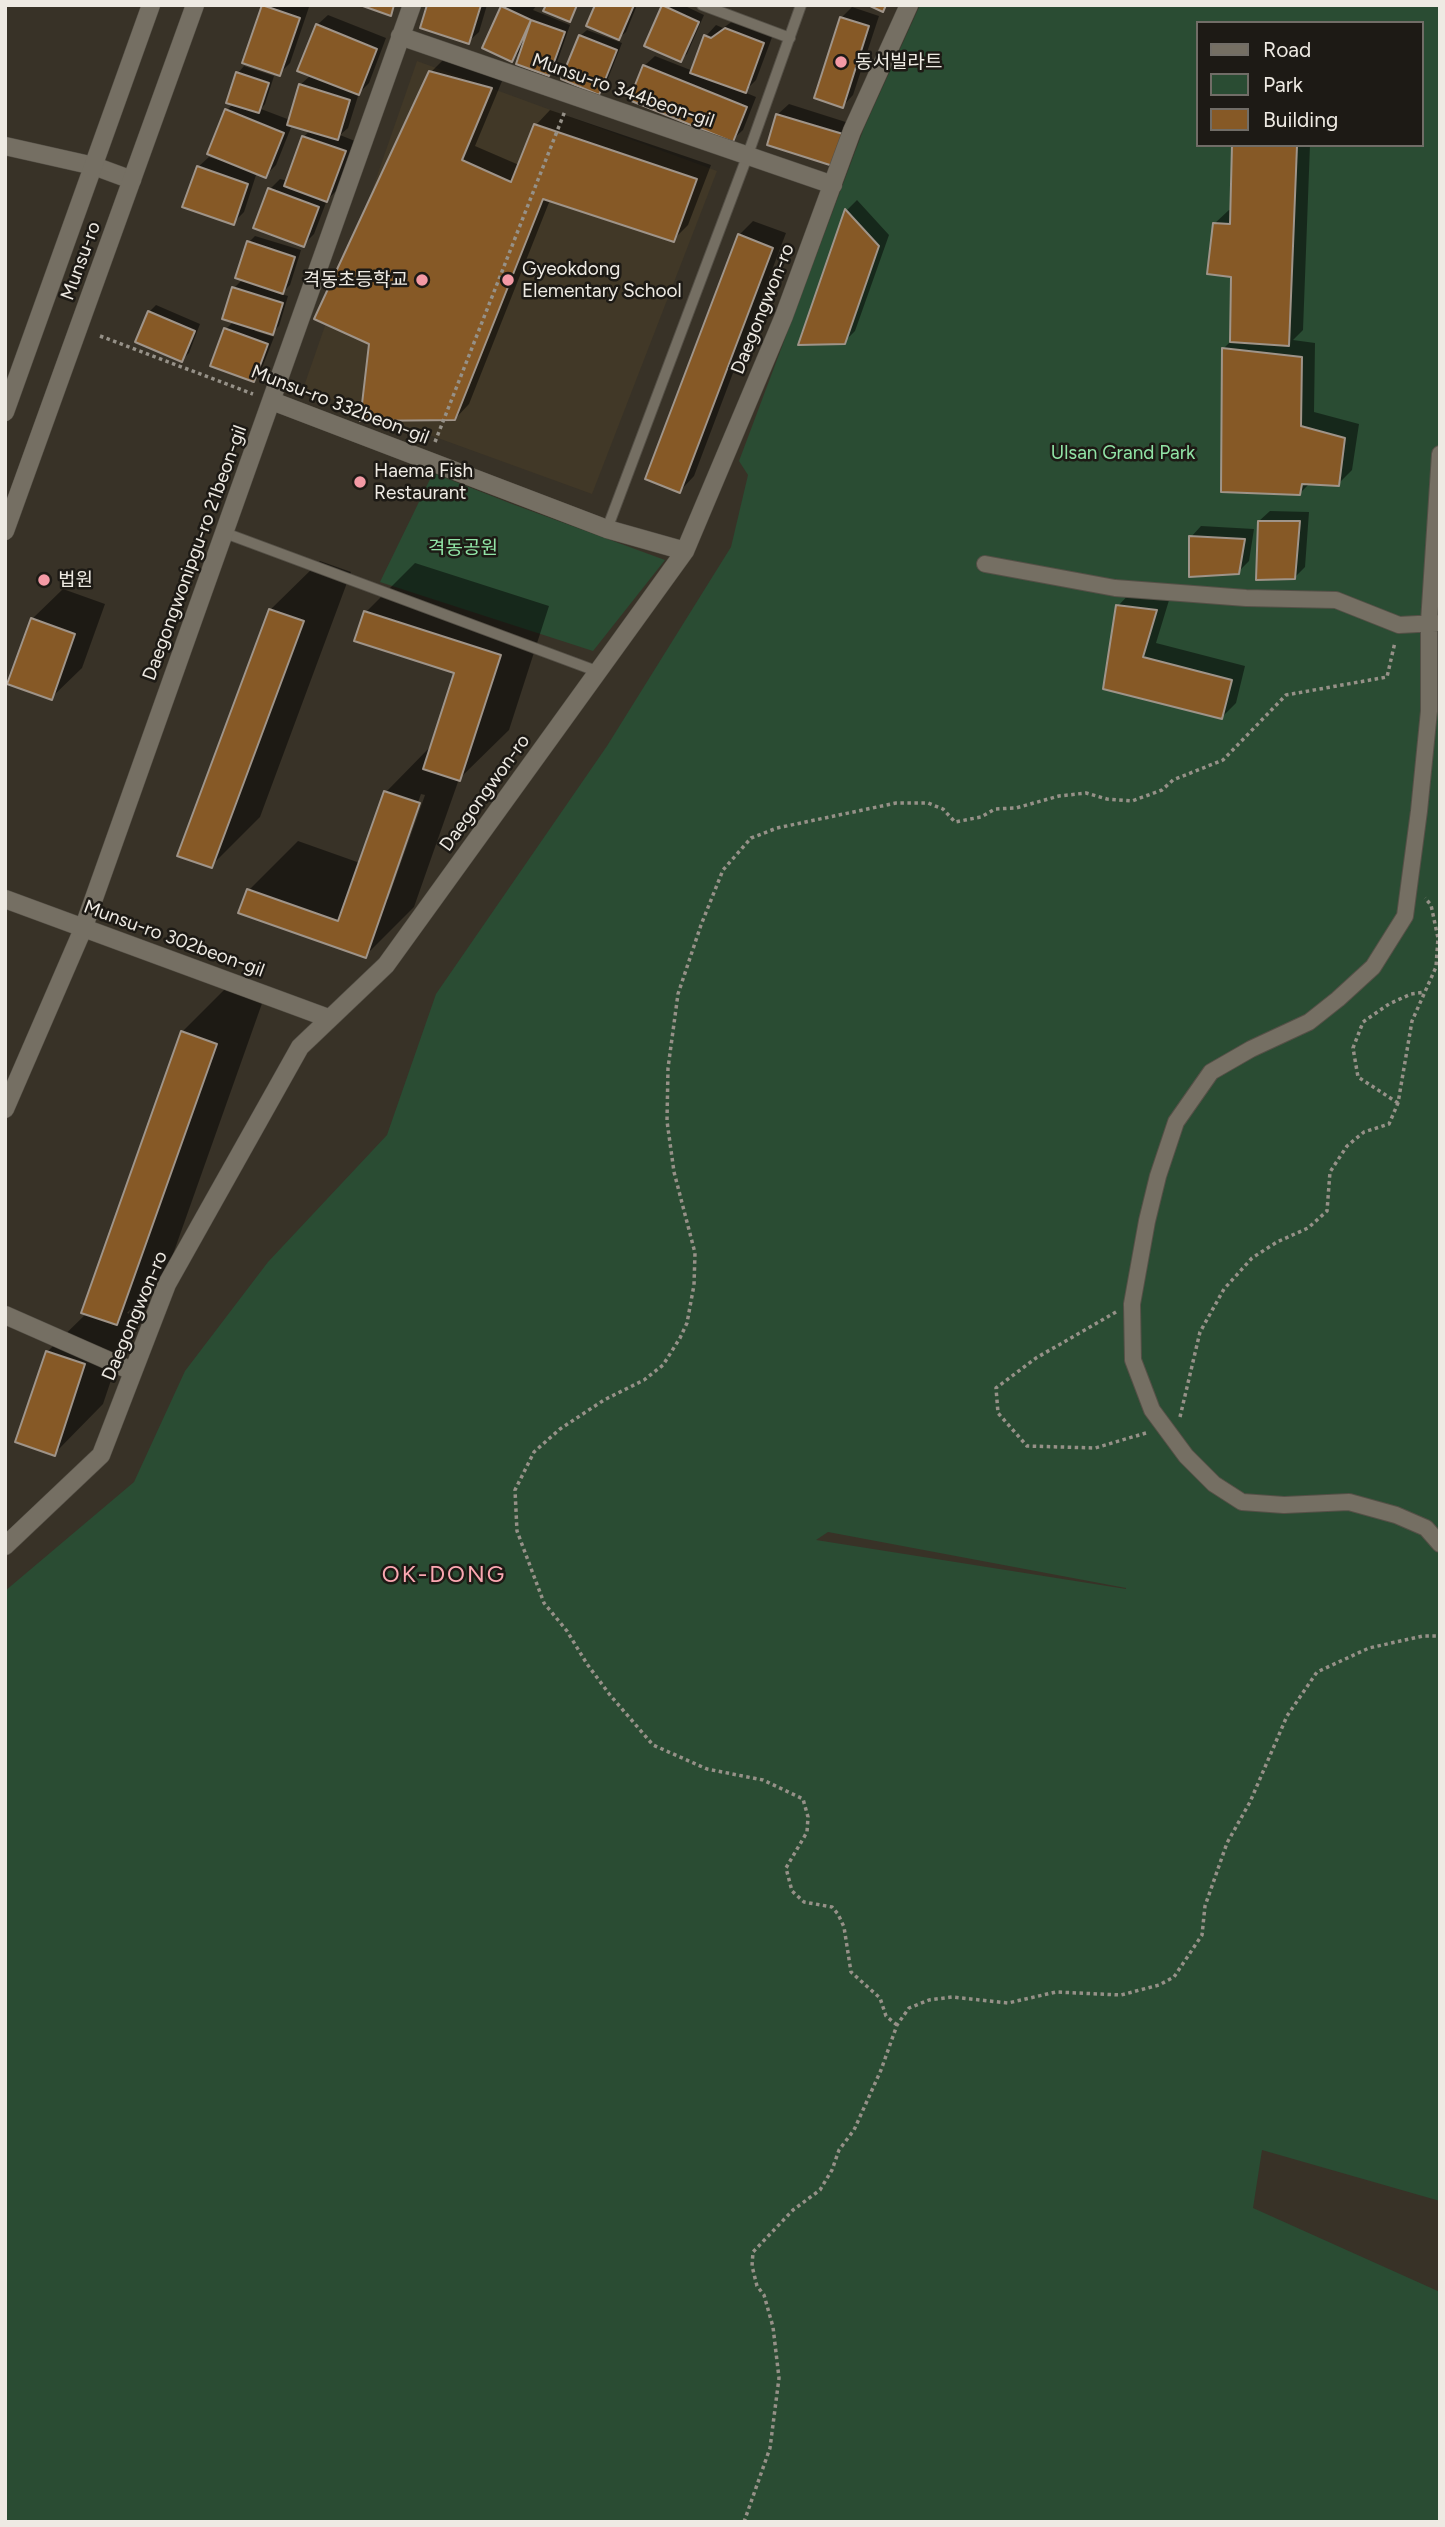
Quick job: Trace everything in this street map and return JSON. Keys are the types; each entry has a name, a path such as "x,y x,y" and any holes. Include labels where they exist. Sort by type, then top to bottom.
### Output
{"street":[{"name":"Munsu-ro","path":"5,412 151,5"},
{"name":"Munsu-ro","path":"5,531 195,5"},
{"name":"Daegongwonipgu-ro 21beon-gil","path":"5,1109 83,929 412,5"},
{"name":"Daegongwon-ro","path":"5,1546 101,1455 167,1284 300,1046 386,965 685,551 785,316 852,131 909,5"},
{"name":"Munsu-ro 344beon-gil","path":"400,36 833,186"},
{"path":"5,146 94,166 132,180"},
{"name":"Munsu-ro 332beon-gil","path":"272,401 607,529 685,551"},
{"path":"1440,454 1429,711 1405,916 1373,967 1309,1023 1251,1049 1211,1072 1176,1122 1147,1221 1132,1304 1133,1360 1152,1410 1186,1456 1214,1484 1242,1502 1284,1505 1349,1502 1396,1514 1426,1528 1440,1544"},
{"path":"985,564 1115,588 1246,598 1336,600 1399,625 1434,623"},
{"name":"Munsu-ro 302beon-gil","path":"5,899 328,1018"},
{"path":"5,1315 132,1371"}],"lane":[{"path":"702,5 790,38"},
{"path":"607,529 801,5"},
{"path":"225,533 599,672"}],"path":[{"path":"428,461 571,96"},
{"name":"Munsu-ro 332beon-gil","path":"100,336 272,401"},
{"path":"897,2025 886,2016 880,1998 850,1972 844,1927 838,1914 832,1908 804,1902 792,1891 786,1868 807,1832 808,1817 803,1799 763,1780 707,1769 653,1745 610,1695 567,1631 544,1603 517,1531 515,1490 534,1452 560,1429 604,1400 644,1380 663,1365 687,1323 694,1286 695,1253 674,1172 667,1121 668,1068 678,994 701,925 723,870 751,838 777,828 896,803 928,803 943,809 955,822 981,817 995,809 1016,808 1059,796 1086,793 1107,799 1132,801 1162,790 1173,780 1223,760 1286,695 1387,677 1399,625"},
{"path":"1132,1304 1036,1358 996,1388 998,1413 1027,1446 1095,1448 1170,1433 1200,1332 1224,1289 1252,1258 1277,1242 1308,1228 1327,1211 1330,1172 1347,1146 1364,1132 1389,1124 1398,1104 1412,1021 1436,967 1438,938 1431,905 1410,880"},
{"path":"1398,1104 1358,1077 1353,1048 1363,1022 1389,1004 1411,994 1425,992"},
{"path":"744,2522 770,2448 779,2378 773,2327 764,2295 757,2286 752,2266 753,2252 793,2210 820,2190 832,2170 839,2150 854,2130 881,2070 897,2025 909,2008 929,2000 952,1997 1008,2003 1056,1992 1121,1995 1159,1985 1174,1977 1202,1935 1205,1906 1227,1843 1250,1802 1287,1716 1317,1672 1369,1648 1423,1636 1440,1636"}],"shaded area":[{"name":"Gyeokdong Elementary School","path":"417,61 717,171 592,494 303,389"}],"green space":[{"name":"Ulsan Grand Park","path":"920,5 1440,5 1440,2201 1262,2150 1253,2208 1440,2292 1440,2522 5,2522 5,1591 134,1482 185,1371 268,1262 387,1135 436,994 607,746 731,547 748,475 739,461 864,128","holes":["828,1532 1126,1589 816,1540"]},
{"name":"격동공원","path":"433,473 665,560 593,651 380,582"}],"building":[{"path":"262,5 300,18 280,76 242,63"},
{"path":"360,5 394,5 391,16"},
{"path":"427,5 481,5 469,44 420,28"},
{"path":"546,5 577,5 570,22 543,11"},
{"path":"595,5 634,5 619,40 586,26"},
{"path":"662,5 699,22 681,62 644,46"},
{"path":"868,5 886,5 883,12"},
{"path":"501,6 531,20 512,62 482,48"},
{"name":"동서빌라트","path":"840,17 869,26 843,108 814,98"},
{"path":"531,20 565,32 549,76 516,64"},
{"path":"316,24 377,49 359,95 297,71"},
{"path":"725,28 764,43 746,93 690,73 704,35 711,38"},
{"path":"579,35 617,50 599,95 561,79"},
{"path":"643,65 747,107 733,142 629,100"},
{"name":"격동초등학교","path":"429,71 492,88 462,160 511,182 534,124 697,179 674,242 543,199 455,420 360,421 369,344 314,319"},
{"path":"236,72 269,83 259,113 226,103"},
{"path":"299,84 350,100 338,140 287,125"},
{"path":"225,109 284,133 266,178 207,154"},
{"path":"776,114 843,134 833,166 767,145"},
{"path":"302,136 346,151 327,202 284,186"},
{"path":"1232,147 1297,147 1289,346 1230,342 1231,277 1207,274 1213,223 1230,224"},
{"path":"197,166 248,184 234,225 182,207"},
{"path":"268,188 319,207 304,247 253,228"},
{"path":"845,209 879,246 845,344 798,345"},
{"path":"738,234 773,248 680,493 645,479"},
{"path":"247,241 295,257 283,294 235,278"},
{"path":"232,287 283,303 273,335 222,319"},
{"path":"148,311 195,331 182,362 135,342"},
{"path":"224,328 268,344 254,382 210,366"},
{"path":"1222,348 1302,357 1301,426 1345,438 1339,486 1302,484 1300,495 1221,492"},
{"path":"1258,521 1300,521 1295,579 1256,580"},
{"path":"1189,536 1245,539 1239,574 1189,577"},
{"path":"1116,605 1157,610 1143,657 1232,680 1222,719 1103,689"},
{"path":"269,609 304,621 212,868 177,856"},
{"path":"364,611 501,655 460,781 423,769 454,673 354,641"},
{"path":"31,618 75,634 52,700 7,684"},
{"path":"384,791 420,803 366,958 238,913 247,889 338,921"},
{"path":"181,1031 217,1044 117,1325 81,1313"},
{"path":"46,1351 85,1364 55,1456 15,1442"}],"place":[{"name":"동서빌라트","path":"841,62"},
{"name":"격동초등학교","path":"422,280"},
{"name":"Gyeokdong Elementary School","path":"508,280"},
{"name":"Haema Fish Restaurant","path":"360,482"},
{"name":"법원","path":"44,580"}],"district":[{"name":"OK-DONG","path":"444,1575"}]}
